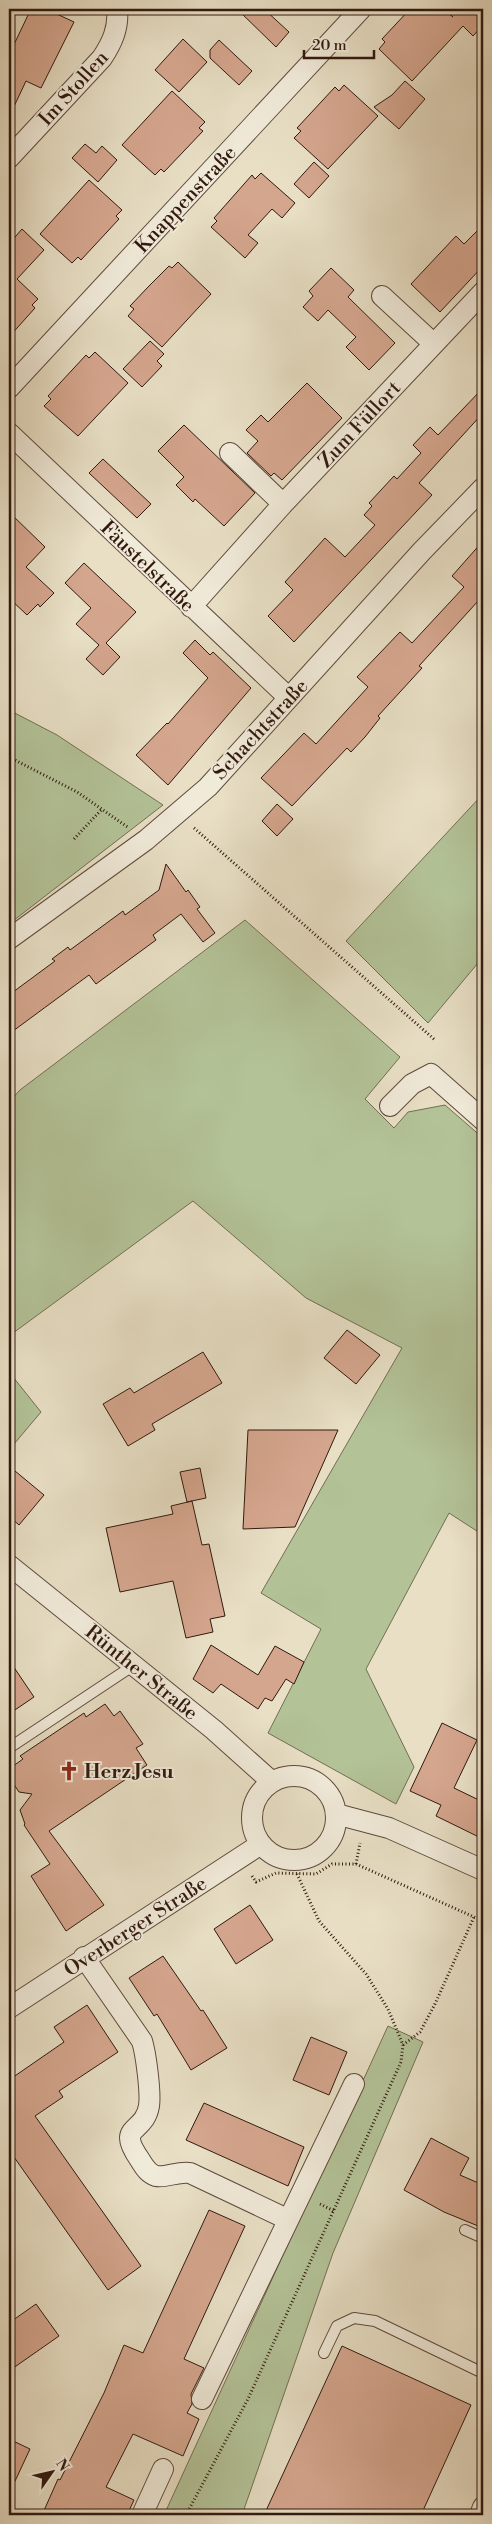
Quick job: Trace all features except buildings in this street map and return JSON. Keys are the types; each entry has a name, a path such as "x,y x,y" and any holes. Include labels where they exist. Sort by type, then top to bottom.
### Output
{"street":[{"name":"Im Stollen","path":"9,158 102,58 111,44 116,29 117,9"},
{"name":"Knappenstraße","path":"9,388 361,9"},
{"name":"Zum Füllort","path":"191,607 283,504 483,292"},
{"path":"382,296 434,344"},
{"name":"Fäustelstraße","path":"9,433 289,698"},
{"path":"230,453 283,504"},
{"name":"Schachtstraße","path":"9,938 146,840 208,787 422,551 483,488"},
{"path":"390,1106 412,1084 431,1074 483,1120"},
{"name":"Rünther Straße","path":"9,1565 214,1730 272,1782"},
{"path":"294,1776 316,1782 328,1793 336,1814 332,1837 323,1849 310,1857 295,1860 280,1858 261,1844 254,1828 253,1811 259,1794 272,1782 294,1776"},
{"path":"336,1814 389,1828 483,1870"},
{"name":"Overberger Straße","path":"9,2008 84,1957 261,1844"},
{"path":"84,1957 142,2041 145,2052 149,2106 145,2116 130,2135 129,2144 148,2172 158,2176 180,2172 190,2173 287,2219"},
{"path":"202,2399 287,2219 354,2084"},
{"path":"142,2515 163,2469"},
{"path":"480,2515 483,2507"}],"lane":[{"path":"9,1748 134,1665"},
{"path":"466,2230 483,2238"},
{"path":"324,2353 337,2326 354,2318 375,2321 483,2373"}],"path":[{"path":"9,758 77,792 146,840"},
{"path":"74,839 102,809"},
{"path":"178,814 435,1040"},
{"path":"241,1858 256,1882 276,1873 316,1874 332,1864 356,1864 483,1921"},
{"path":"403,2045 420,2032 435,2004 474,1917"},
{"path":"320,2204 334,2211"}],"green space":[{"path":"9,710 57,735 163,805 9,924"},
{"path":"483,794 483,957 428,1023 346,941"},
{"path":"245,920 400,1057 365,1099 394,1128 408,1112 445,1105 483,1138 483,1535 449,1513 366,1669 414,1767 396,1804 268,1733 321,1629 261,1593 402,1348 306,1298 193,1201 9,1336 9,1102 20,1090"},
{"path":"9,1372 41,1412 9,1450"},
{"path":"388,2026 423,2042 333,2253 242,2515 164,2515"}],"place":[{"name":"Herz Jesu","path":"69,1771"}]}
